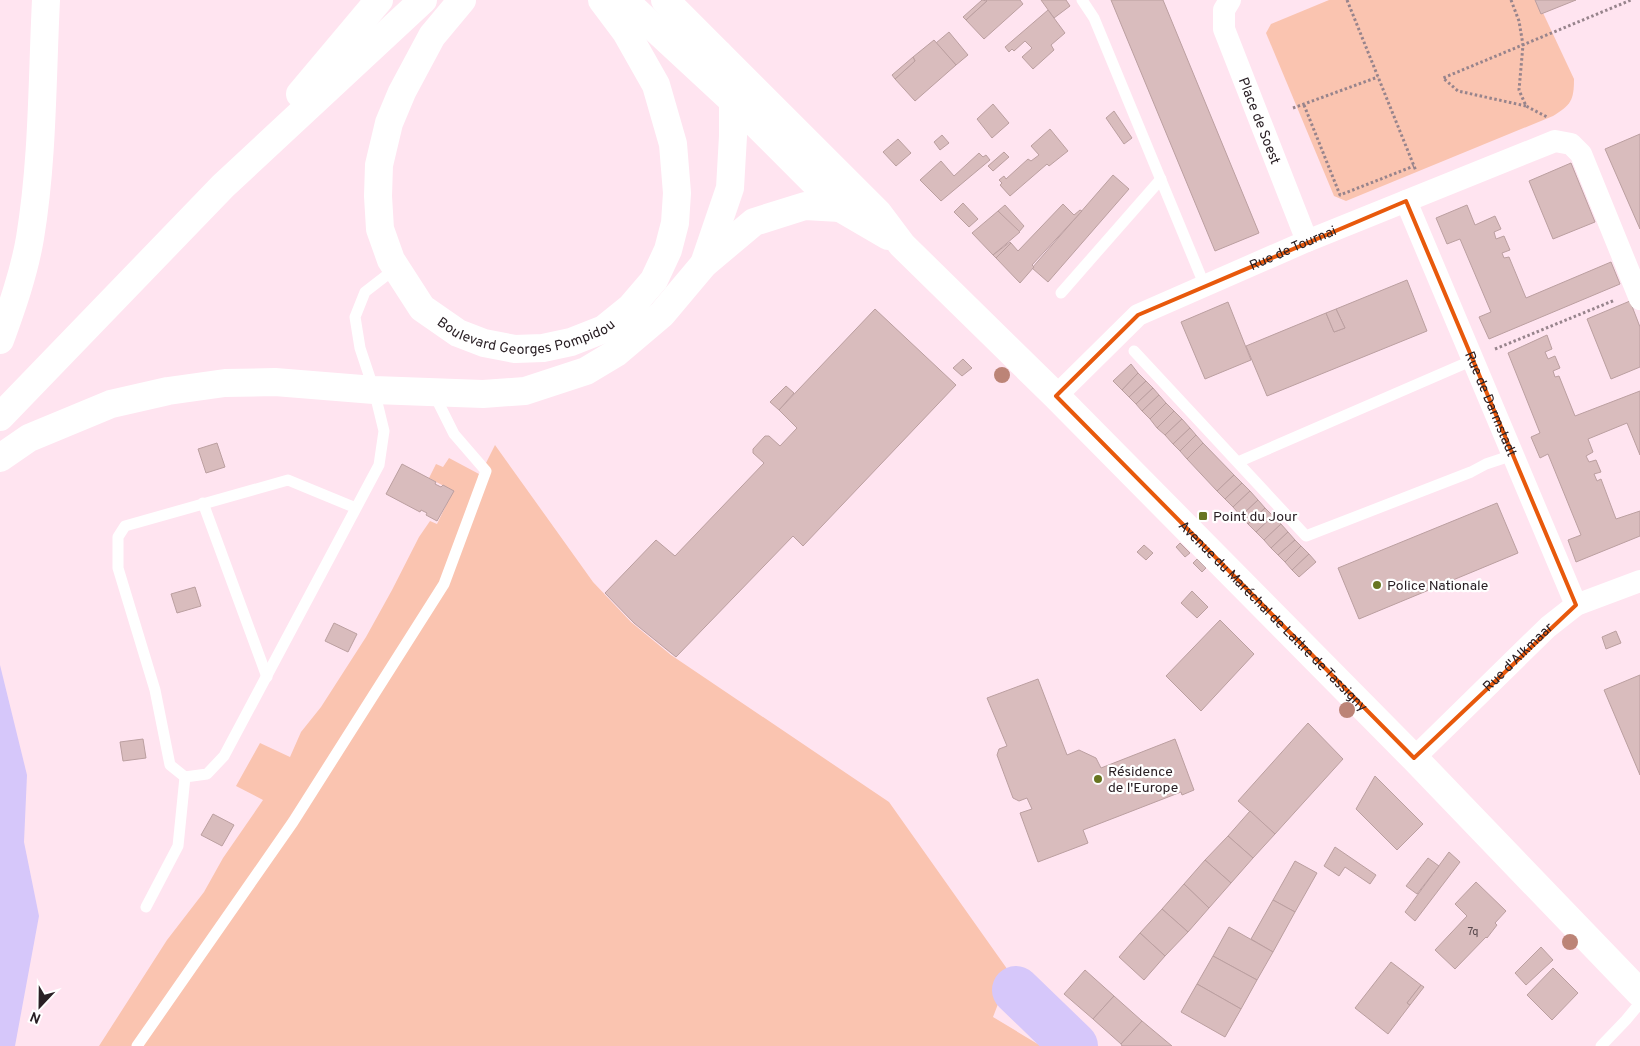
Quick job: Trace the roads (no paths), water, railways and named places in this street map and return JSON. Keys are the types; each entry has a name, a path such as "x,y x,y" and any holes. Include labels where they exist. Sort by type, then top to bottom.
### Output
{"main road":[{"path":"0,340 16,298 30,240 40,155 46,0"},
{"path":"223,186 379,0"},
{"path":"0,417 223,186 423,0"},
{"name":"Boulevard Georges Pompidou","path":"462,0 432,36 402,92 389,123 379,166 380,229 391,260 422,308 458,333 484,343 515,349 543,348 571,342 604,329 630,308 654,280 668,250 675,223 677,193 673,144 656,84 626,32 602,0"},
{"path":"624,0 733,101 840,208 902,245"},
{"path":"665,0 878,213 902,245"},
{"path":"704,264 730,188 733,101 719,54"},
{"path":"0,458 29,438 111,404 168,391 226,383 275,382 434,393 483,394 525,390 586,371 616,353 662,314 704,264 754,222 805,206 840,208"},
{"name":"Avenue du Maréchal de Lattre de Tassigny","path":"902,245 1056,396 1414,758 1640,993"}],"street":[{"name":"Place de Soest","path":"1230,0 1224,10 1224,30 1307,240"},
{"name":"Rue de Tournai","path":"1056,396 1138,315 1204,284 1307,240 1555,141 1571,144 1580,154 1630,298"},
{"name":"Rue de Darmstadt","path":"1406,201 1576,605"},
{"name":"Rue d'Alkmaar","path":"1414,758 1548,627 1576,605 1640,581"}],"lane":[{"path":"1082,0 1094,18 1204,284"},
{"path":"1061,293 1161,179"},
{"path":"356,508 288,480 125,526 118,537 118,568 154,690 170,765 185,777 207,774 224,756 379,465 384,431 374,390 360,348 355,317 365,292 396,268"},
{"path":"1134,350 1306,536 1513,455"},
{"path":"1238,462 1473,360"},
{"path":"137,1046 293,822 444,584 486,472 454,434 434,393"},
{"path":"203,503 267,677"},
{"path":"146,907 178,846 185,777"},
{"path":"1601,1046 1640,1003"}],"waterway":[{"path":"1016,990 1074,1046"}],"place":[{"name":"Point du Jour","path":"1203,516"},
{"name":"Police Nationale","path":"1377,585"},
{"name":"Résidence de l'Europe","path":"1098,779"}]}
